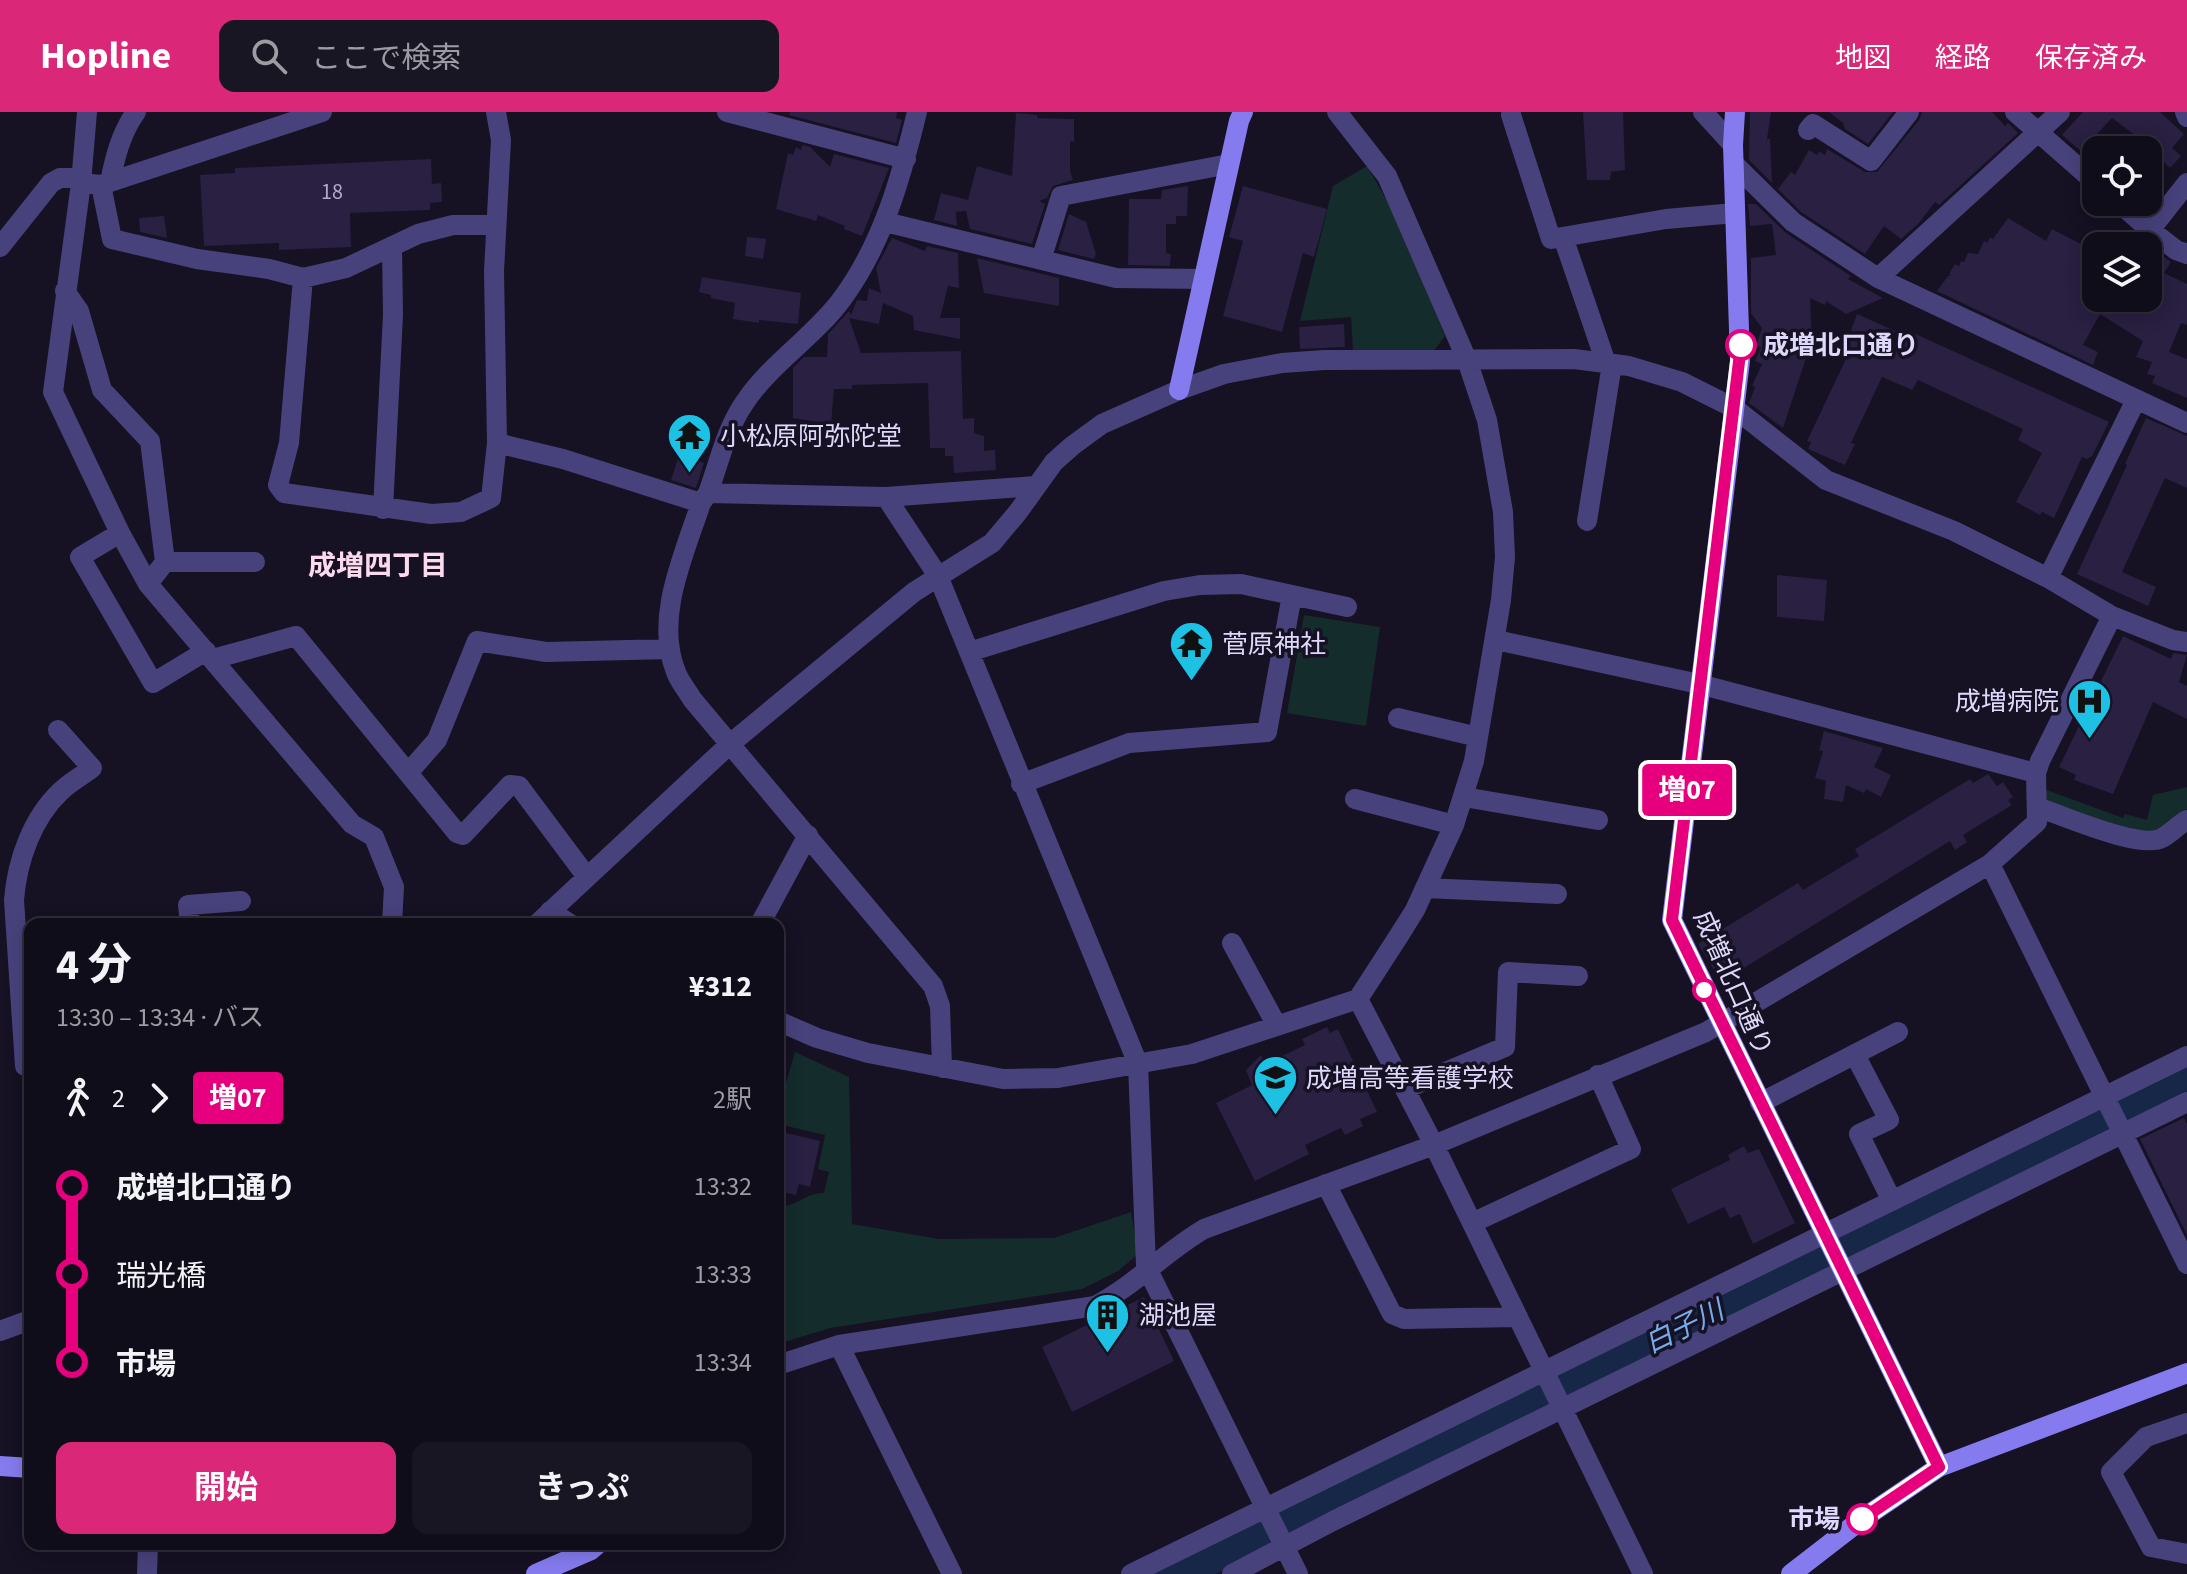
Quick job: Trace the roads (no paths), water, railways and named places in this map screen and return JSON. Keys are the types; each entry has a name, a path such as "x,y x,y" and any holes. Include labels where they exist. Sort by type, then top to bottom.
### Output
{"street":[{"path":"87,112 98,183 112,239 197,259 269,269 303,278 346,268 418,234 453,225 496,225"},
{"path":"136,112 98,183 65,291 53,392 120,533 148,584 352,824 374,837 394,887 392,918"},
{"path":"0,247 51,183 60,178 98,183 322,112"},
{"path":"303,278 289,443 278,485 284,493 431,514 461,512 491,498 497,443 494,271 501,140 496,112"},
{"path":"727,112 906,159"},
{"path":"917,112 906,159 885,222 841,300 746,400 733,420 675,585 668,621 676,673 692,699 933,986 940,1006 942,1068"},
{"path":"1179,390 1243,112"},
{"path":"784,1024 817,1038 868,1053 942,1068 1003,1079 1058,1078 1192,1054 1358,999 1400,934 1425,888 1464,797 1496,640 1505,557 1503,512 1487,420 1467,360 1387,176 1337,112"},
{"path":"1703,112 1733,154 1793,222 1878,278 2187,423"},
{"name":"成増北口通り","path":"1735,112 1733,154 1741,345 1672,920 1939,1467"},
{"path":"1808,130 1813,124 1871,161 1909,112"},
{"path":"2015,112 2082,171"},
{"path":"1878,278 2060,112"},
{"path":"1511,115 1551,239 1666,219 1735,213"},
{"path":"1041,260 1061,196 1229,164"},
{"path":"2150,230 2187,183"},
{"path":"2134,216 2176,250 2187,254"},
{"path":"885,222 1116,278 1204,279"},
{"path":"1563,237 1609,364 1587,521"},
{"path":"383,509 393,315 392,247"},
{"path":"65,291 79,311 102,390 150,441 165,562 148,584"},
{"path":"543,918 730,744 914,592 992,543 1054,462 1102,424 1224,374 1282,363 1324,360 1574,359 1629,366 1682,382 1734,408 1826,480 1954,531 2048,578 2112,616 2173,640 2187,642"},
{"path":"2048,578 2136,400"},
{"path":"497,443 705,498 886,497 1035,486"},
{"path":"886,497 938,576 1138,1064 1148,1269 1298,1574"},
{"path":"120,533 80,557 153,683 209,655 296,636 457,833 463,835 510,785 519,786 587,877"},
{"path":"165,562 255,562"},
{"path":"969,652 1164,591 1200,585 1241,584 1347,607"},
{"path":"1021,784 1129,743 1267,732 1292,595"},
{"path":"784,1363 839,1345 1095,1306 1121,1292 1177,1245 1204,1229 1434,1145 1706,1032 1990,864 2037,822 2036,773 2112,616"},
{"path":"1496,640 1699,684 2036,773"},
{"path":"408,773 437,740 477,641 546,652 670,649"},
{"path":"1398,718 1478,737"},
{"path":"0,985 24,975 14,900 16,876 34,828 60,792 92,768 58,730"},
{"path":"1464,797 1598,820"},
{"path":"1355,799 1454,825"},
{"path":"2037,807 2124,838 2147,841 2161,839 2187,820"},
{"path":"763,918 808,835"},
{"path":"1990,864 2187,1264"},
{"path":"1425,888 1557,894"},
{"path":"189,918 188,905 241,901"},
{"path":"1232,943 1277,1026"},
{"path":"1405,1089 1505,1047 1508,972 1578,976"},
{"path":"1358,999 1434,1145 1643,1574"},
{"path":"1760,1103 1898,1032"},
{"path":"1855,1055 1889,1120 1859,1134 1892,1201"},
{"path":"1131,1574 1826,1236 2187,1056"},
{"path":"1472,1223 1631,1149 1598,1075"},
{"path":"1232,1574 2121,1130 2187,1102"},
{"path":"1326,1184 1392,1314 1404,1319 1518,1317"},
{"path":"0,1331 24,1322"},
{"path":"839,1345 952,1574"},
{"path":"1791,1574 1874,1510 1939,1467 2187,1373"},
{"path":"2187,1423 2146,1437 2111,1472 2151,1547 2187,1554"},
{"path":"0,1466 24,1468"},
{"path":"147,1574 148,1550"},
{"path":"536,1574 586,1550"}],"water":[{"name":"白子川","path":"2187,1064 2187,1093 1305,1531 1216,1574 1147,1574"}],"place":[{"name":"成増北口通り","path":"1741,345"},
{"name":"小松原阿弥陀堂","path":"689,475"},
{"name":"菅原神社","path":"1191,683"},
{"name":"成増病院","path":"2090,740"},
{"name":"成増高等看護学校","path":"1275,1117"},
{"name":"湖池屋","path":"1108,1354"},
{"name":"市場","path":"1862,1519"}],"district":[{"name":"成増四丁目","path":"378,566"}]}
